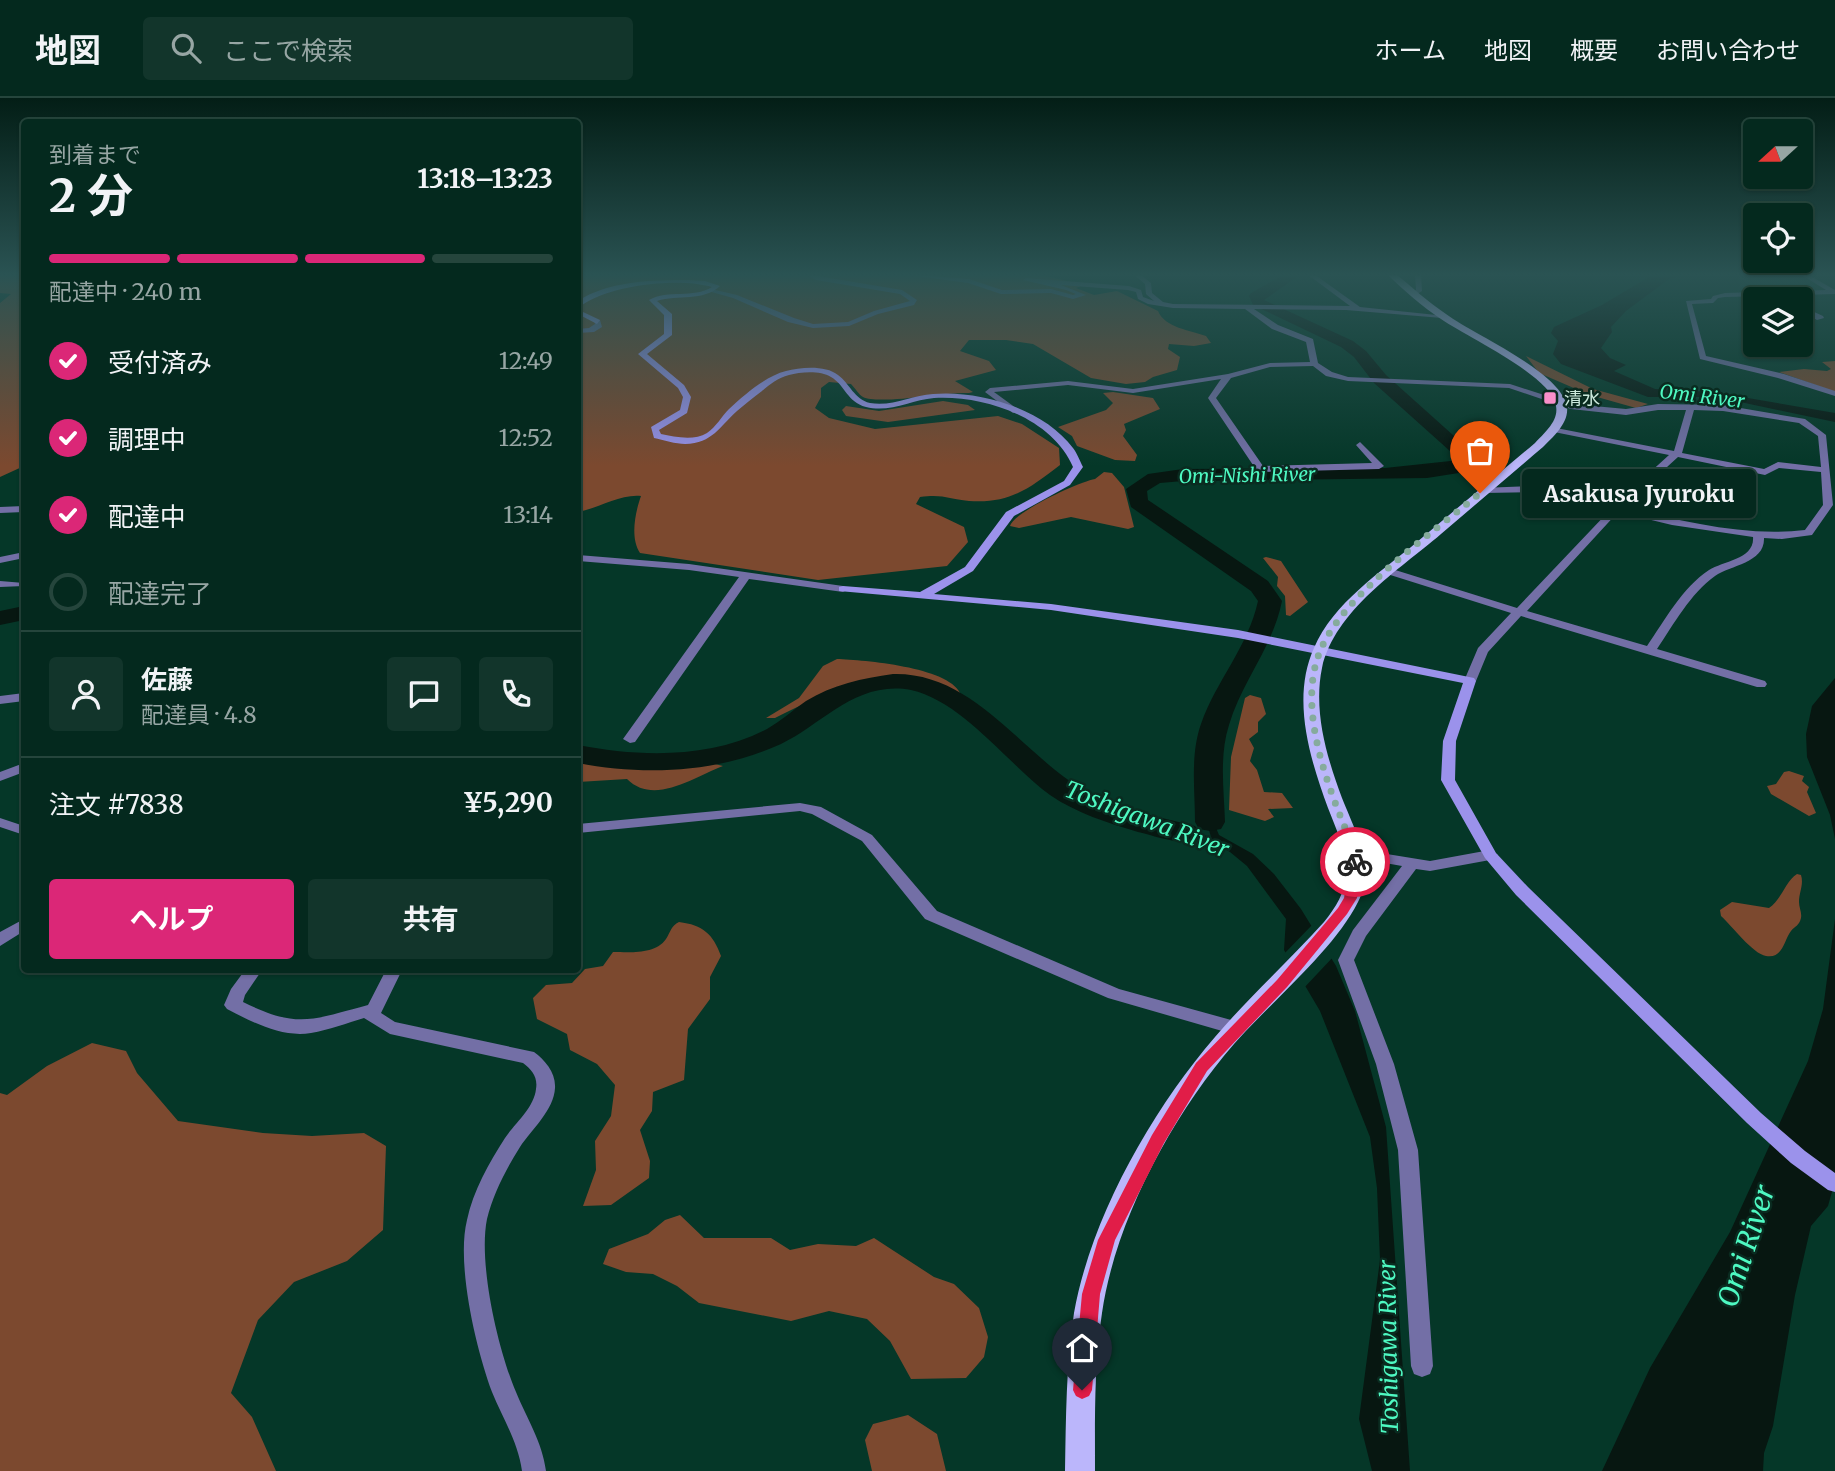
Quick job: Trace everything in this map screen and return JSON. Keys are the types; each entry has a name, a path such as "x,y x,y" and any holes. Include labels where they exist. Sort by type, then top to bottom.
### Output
{"main road":[{"path":"1080,1471 1082,1390 1091,1294 1106,1240 1158,1139 1202,1067 1325,934 1350,898 1356,854 1337,809 1318,747 1313,688 1320,650 1338,621 1388,571 1555,429 1563,418 1564,411 1555,390 1542,378 1478,338"}],"street":[{"path":"664,338 642,354 681,387 687,397 684,411 654,429 661,438 685,441 704,438 773,378 805,371 834,375 852,399 870,406 951,395 1013,410"},
{"path":"1303,338 1310,341 1315,365"},
{"path":"1698,338 1703,357 1790,378 1835,394"},
{"path":"918,598 969,569 1010,514 1067,483 1078,467 1072,450 1032,419 1013,410 989,392 990,390 1068,383 1133,391 1228,376 1270,365 1315,365 1329,374 1368,381 1510,386 1561,404 1626,412 1692,406 1753,412 1812,426 1822,435 1828,505 1808,533 1758,534 1706,528 1534,489 1484,490"},
{"path":"1228,376 1212,398 1261,469 1379,466 1360,445"},
{"path":"1692,406 1685,434 1675,455 1616,509 1482,651 1454,720 1447,767 1448,780 1490,855 1522,891 1798,1157 1835,1184"},
{"path":"1555,429 1765,472 1778,465 1826,470"},
{"path":"0,510 21,509"},
{"path":"1650,651 1704,580 1716,571 1755,552 1760,542 1758,534"},
{"path":"0,560 21,556"},
{"path":"581,558 746,575 918,598 1051,607 1238,634 1470,681"},
{"path":"1388,571 1761,684"},
{"path":"630,738 746,575"},
{"path":"0,584 20,585"},
{"path":"0,700 21,697"},
{"path":"0,777 21,768"},
{"path":"581,829 800,807 816,810 867,838 931,915 1114,994 1236,1028"},
{"path":"0,822 21,830"},
{"path":"1356,854 1430,866 1490,855"},
{"path":"1411,865 1395,891 1369,916 1346,960 1385,1064 1408,1150 1422,1366"},
{"path":"0,940 21,926"},
{"path":"252,973 237,993 233,1005 264,1020 309,1027 372,1010"},
{"path":"392,973 372,1010 371,1015 376,1021 390,1027 528,1057 537,1063 543,1073 545,1091 503,1159 474,1231 483,1303 497,1367 503,1391 531,1445 534,1471"}],"shaded area":[{"path":"0,338 21,338 21,467 0,477"},
{"path":"581,338 1207,338 1211,343 1194,346 1169,344 1168,349 1180,357 1177,370 1145,382 1126,384 1091,378 1033,344 1006,340 969,340 960,351 989,361 996,370 955,381 973,392 969,393 883,400 862,396 851,384 829,382 821,388 821,397 815,408 829,418 875,429 998,416 1022,424 1059,448 1060,465 1019,493 996,500 920,497 916,504 964,527 968,542 947,566 818,580 640,553 634,533 641,496 617,499 581,511"},
{"path":"1526,356 1593,389 1648,404 1636,408 1590,395 1539,373"},
{"path":"1835,361 1835,392 1779,372 1804,369 1827,371 1831,369 1822,362"},
{"path":"1103,393 1153,398 1160,409 1124,424 1126,430 1123,436 1137,455 1135,461 1115,460 1077,446 1072,436 1058,427 1106,410 1113,403"},
{"path":"943,401 968,405 975,410 888,422 846,416 842,410 846,406 879,411"},
{"path":"1104,472 1112,473 1124,487 1134,527 1128,529 1071,517 1019,528 1010,526 1035,505 1062,491 1095,479"},
{"path":"1263,558 1281,561 1308,602 1290,616 1286,615 1285,596 1277,586 1278,577"},
{"path":"837,659 885,663 923,671 952,684 960,693 955,696 933,686 887,680 841,690 775,718 766,718 799,698 823,666"},
{"path":"1250,695 1261,698 1266,714 1258,722 1258,732 1249,739 1254,748 1250,761 1257,770 1264,792 1282,793 1293,808 1268,809 1274,817 1265,821 1229,810 1231,757 1245,698"},
{"path":"581,762 662,770 711,763 723,766 662,790 638,787 627,779 581,782"},
{"path":"1784,772 1804,776 1802,781 1809,787 1807,792 1816,813 1809,816 1771,794 1767,786 1776,784"},
{"path":"1797,874 1801,875 1802,879 1800,921 1791,931 1780,952 1772,956 1761,954 1721,916 1720,910 1732,902 1769,908"},
{"path":"679,922 695,925 711,936 721,956 710,977 710,999 688,1029 684,1080 653,1092 652,1111 640,1130 650,1161 649,1178 611,1205 583,1206 596,1170 595,1141 611,1116 615,1085 597,1064 570,1050 567,1034 537,1019 533,998 546,985 572,983 585,969 603,966 613,952 655,948"},
{"path":"92,1043 126,1051 137,1073 178,1121 263,1133 312,1136 364,1133 386,1146 383,1230 347,1261 294,1282 258,1320 231,1393 252,1417 276,1471 0,1471 0,1093 7,1095 47,1066"},
{"path":"680,1215 704,1238 771,1238 790,1250 818,1244 856,1246 874,1238 934,1277 954,1284 979,1308 988,1337 984,1357 966,1378 911,1379 890,1341 867,1319 829,1311 791,1321 699,1303 677,1286 653,1274 626,1272 603,1264 609,1249 648,1234 665,1220"},
{"path":"908,1415 937,1434 946,1471 872,1471 865,1440 873,1424"}],"water":[{"name":"Omi River","path":"1555,338 1608,338 1601,348 1610,358 1626,365 1614,371 1655,389 1713,392 1835,413 1835,422 1702,397 1648,397 1561,364 1553,354 1558,341"},
{"path":"1835,678 1835,839 1830,815 1807,757 1806,734 1812,706"},
{"path":"1207,780 1214,781 1214,823 1219,835 1253,854 1274,874 1301,909 1336,966 1355,1011 1386,1127 1410,1471 1372,1471 1359,1419 1380,1260 1377,1188 1370,1137 1320,1011 1284,950 1286,919 1247,866 1230,852 1219,846 1144,826 1147,821 1211,837 1207,823"},
{"name":"Omi River","path":"1835,919 1835,1181 1828,1206 1811,1226 1795,1295 1773,1426 1764,1453 1763,1471 1602,1471 1650,1368 1730,1232 1808,1061 1823,1009"}],"pier":[{"path":"1314,923 1334,956 1302,990 1283,955"}],"waterway":[{"name":"Omi-Nishi River","path":"1210,822 1209,760 1215,724 1261,634 1270,601 1260,586 1138,503 1136,489 1155,478 1183,475 1385,474 1458,468 1473,462 1380,379 1360,354 1334,338"},
{"name":"Toshigawa River","path":"0,618 21,614"},
{"name":"Toshigawa River","path":"581,755 650,762 724,753 770,738 833,698 868,686 893,682 915,683 952,699 1074,797 1120,816 1184,833"}],"way so far":[{"path":"1355,862 1356,854 1337,809 1318,747 1313,688 1320,650 1338,621 1363,594 1480,493"}],"place":[{"name":"清水","path":"1550,398"},
{"name":"Asakusa Jyuroku","path":"1480,493"}],"route":[{"path":"1082,1390 1091,1294 1106,1240 1158,1139 1202,1067 1236,1028 1282,983 1343,911 1350,898 1355,862"}]}
